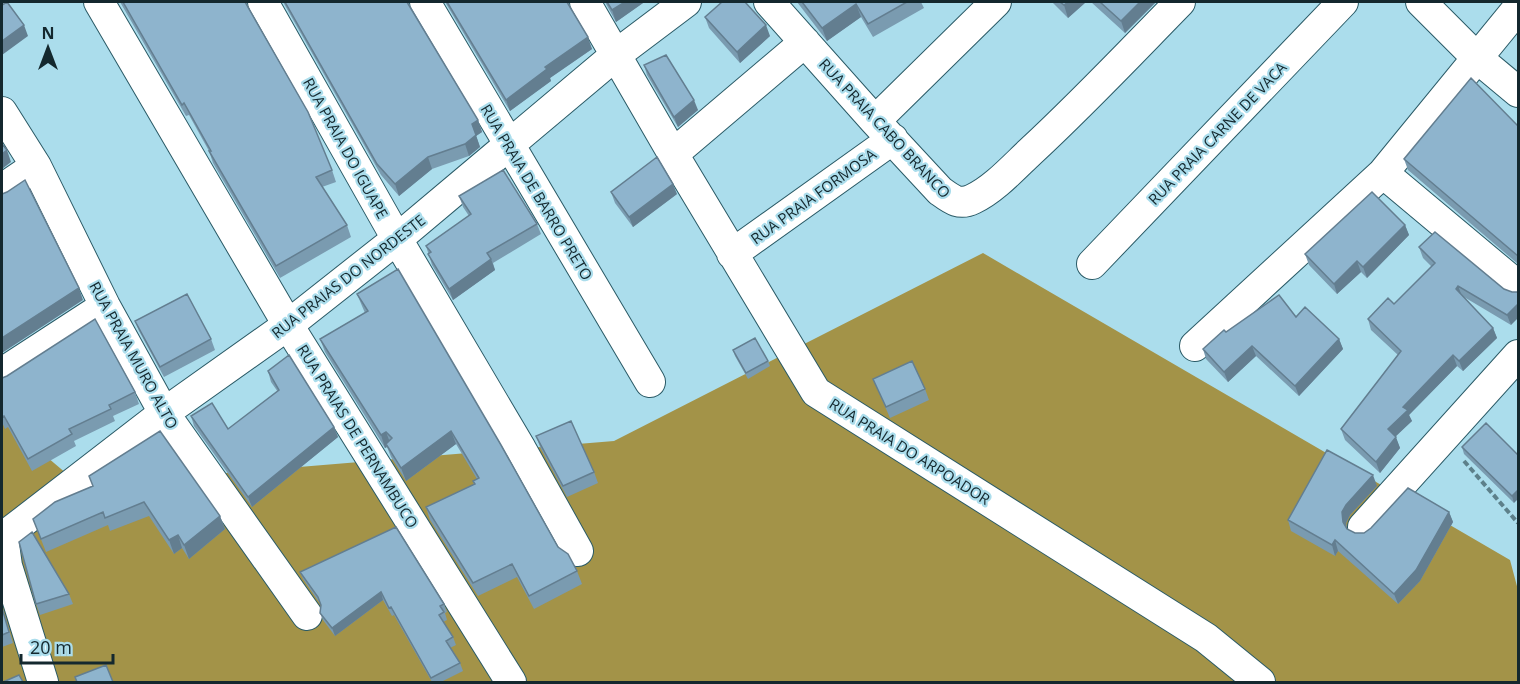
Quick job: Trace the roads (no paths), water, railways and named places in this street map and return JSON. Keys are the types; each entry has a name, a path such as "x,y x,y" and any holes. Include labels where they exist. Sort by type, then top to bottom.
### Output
{"street":[{"name":"RUA PRAIAS DE PERNAMBUCO","path":"99,2 288,325 511,682"},
{"name":"RUA PRAIA DO IGUAPE","path":"263,2 578,551"},
{"name":"RUA PRAIA DE BARRO PRETO","path":"425,2 650,382"},
{"name":"RUA PRAIA DO ARPOADOR","path":"585,2 732,254 816,392 1206,638 1260,682"},
{"name":"RUA PRAIAS DO NORDESTE","path":"2,537 164,413 288,325 398,239 616,54 686,2"},
{"name":"RUA PRAIA CABO BRANCO","path":"769,2 940,191 952,200 961,202 972,200 984,192 1067,118 1180,2"},
{"name":"RUA PRAIA FORMOSA","path":"732,254 884,130 996,2"},
{"name":"RUA PRAIA CARNE DE VACA","path":"1092,264 1343,2"},
{"path":"1421,2 1476,57 1518,92"},
{"path":"1195,345 1383,173 1518,8"},
{"path":"673,154 805,42"},
{"name":"RUA PRAIA MURO ALTO","path":"2,112 36,166 105,306 164,413 307,615"},
{"path":"2,189 36,166"},
{"path":"1383,173 1518,286"},
{"path":"2,373 105,306"},
{"path":"1363,527 1518,355"},
{"path":"2,537 7,566 43,682"}]}
